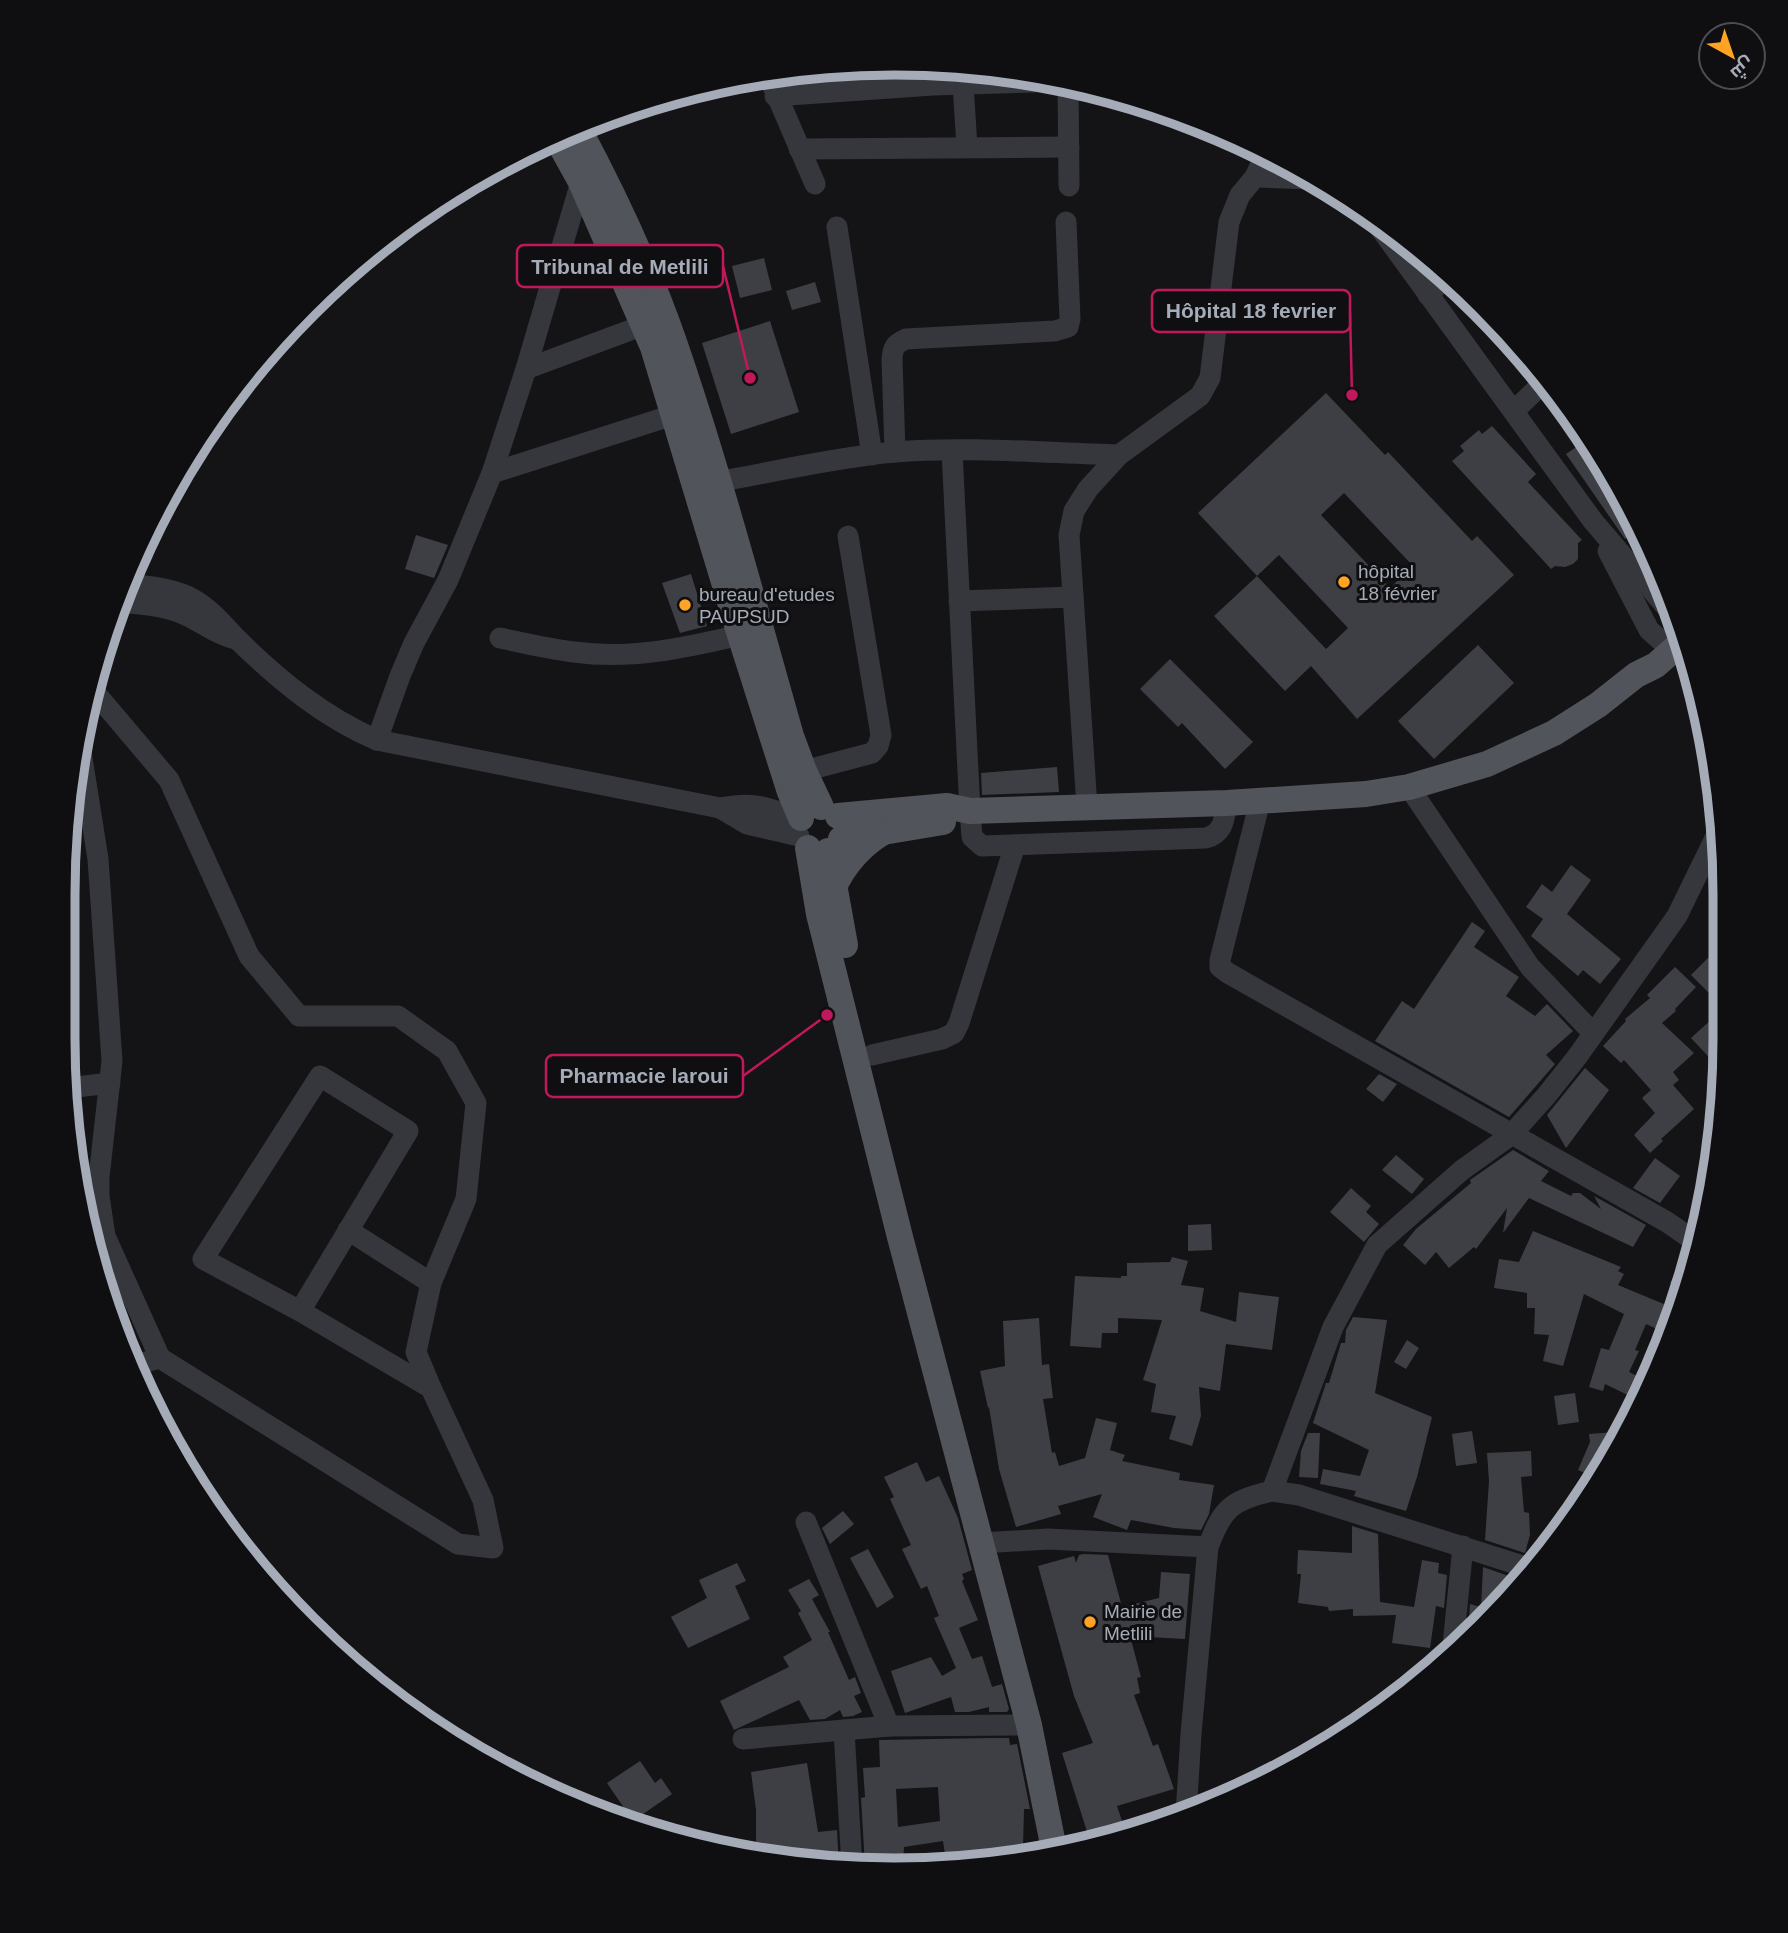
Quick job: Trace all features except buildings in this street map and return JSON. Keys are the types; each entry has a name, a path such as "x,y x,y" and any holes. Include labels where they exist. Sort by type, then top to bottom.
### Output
{"main road":[{"path":"583,137 611,191 673,338 740,635 790,792 817,829 819,914 883,1170 1068,1839"},
{"path":"561,147 581,182 653,347 673,415 706,484 804,771 988,1542 1053,1842"},
{"path":"817,829 947,806 970,811 1227,803 1366,794 1409,786 1487,764 1554,733 1598,705 1636,675 1641,661 1673,643"},
{"path":"817,829 883,832 950,820 970,811"},
{"path":"833,889 848,862 870,840 883,832"}],"street":[{"path":"815,184 771,85 928,76"},
{"path":"935,77 963,84 1005,83"},
{"path":"963,84 967,147"},
{"path":"1068,94 1069,186"},
{"path":"799,149 1069,147"},
{"path":"1087,807 1069,536 1074,511 1088,489 1119,455 1199,397 1210,378 1228,222 1240,195 1255,177 1261,163"},
{"path":"1255,177 1290,178"},
{"path":"377,740 410,654 448,580 492,473 581,182"},
{"path":"895,452 892,359 896,343 906,339 1055,331 1068,327 1070,320 1066,222"},
{"path":"837,227 872,455"},
{"path":"1401,251 1428,295 1593,521 1655,593"},
{"path":"1428,295 1440,283"},
{"path":"526,369 644,325"},
{"path":"1514,411 1538,388"},
{"path":"492,473 673,415"},
{"path":"952,451 972,837 982,846 1206,838 1223,825 1227,803"},
{"path":"706,484 804,464 895,452 1119,455"},
{"path":"1593,521 1643,621 1672,640"},
{"path":"804,771 872,753 878,746 881,735 848,536"},
{"path":"136,586 169,590 215,614 237,639 332,719 377,740 720,808 740,804 756,805 817,829"},
{"path":"959,601 1073,597"},
{"path":"130,603 179,612 217,633 237,639"},
{"path":"500,638 576,652 628,654 679,650 740,635"},
{"path":"84,773 98,859 112,1061 99,1177 101,1215 105,1236 160,1358 458,1544 494,1548 483,1500 416,1352 431,1283 467,1199 476,1103 447,1051 397,1016 299,1016 249,956 169,780 99,698"},
{"path":"1409,786 1530,967 1593,1033"},
{"path":"1260,801 1220,967 1667,1222 1688,1237"},
{"path":"872,1055 942,1039 954,1033 1015,845"},
{"path":"1272,1491 1333,1327 1377,1245 1462,1170 1511,1135 1562,1077 1677,916 1711,846"},
{"path":"300,1311 408,1131 320,1076 203,1259 300,1311 431,1388"},
{"path":"77,1087 110,1083"},
{"path":"348,1230 431,1283"},
{"path":"143,1363 160,1358"},
{"path":"1187,1803 1208,1547 1218,1521 1241,1499 1272,1491 1298,1495 1521,1565"},
{"path":"806,1522 889,1726"},
{"path":"988,1542 1048,1539 1208,1547"},
{"path":"1453,1637 1463,1546"},
{"path":"743,1739 889,1726 1029,1725"},
{"path":"844,1730 851,1856"}],"place":[{"name":"Tribunal de Metlili","path":"750,378"},
{"name":"Hôpital 18 fevrier","path":"1352,395"},
{"name":"hôpital 18 février","path":"1344,582"},
{"name":"bureau d'etudes PAUPSUD","path":"685,605"},
{"name":"Pharmacie laroui","path":"827,1015"},
{"name":"Mairie de Metlili","path":"1090,1622"}]}
